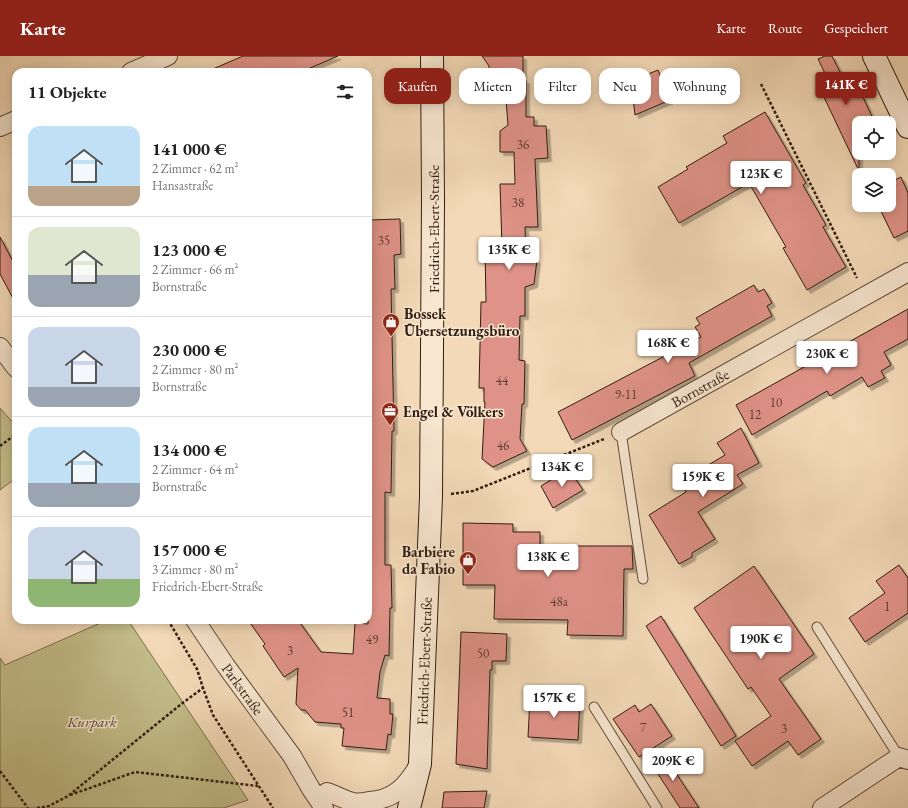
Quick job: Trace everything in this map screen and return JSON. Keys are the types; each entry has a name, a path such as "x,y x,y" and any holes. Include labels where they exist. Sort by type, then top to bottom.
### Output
{"main road":[{"name":"Friedrich-Ebert-Straße","path":"409,808 420,764 431,497 433,209 432,56"},
{"path":"874,56 908,127"}],"street":[{"path":"140,68 168,56"},
{"path":"0,127 12,122"},
{"name":"Bornstraße","path":"621,432 908,272"},
{"path":"0,347 12,363"},
{"name":"Parkstraße","path":"198,624 226,666 292,756 310,789 341,808"},
{"path":"822,808 904,759"},
{"path":"326,800 354,802 375,801 387,798 408,783 420,764"}],"lane":[{"path":"621,432 643,579"},
{"path":"817,627 904,759"},
{"path":"594,707 657,808"}],"path":[{"path":"762,84 866,295"},
{"path":"431,497 473,492 621,432"},
{"path":"0,446 12,437"},
{"path":"170,624 197,669 214,715 274,808"},
{"path":"68,796 203,688"},
{"path":"0,771 28,808"},
{"path":"37,808 49,806 68,796 135,772 259,786"}],"green space":[{"path":"0,408 12,422 12,481 0,490"},
{"name":"Kurpark","path":"98,624 131,624 248,800 224,808 0,808 0,658 5,665"}],"building":[{"path":"243,56 338,56 310,68 215,68"},
{"path":"482,56 523,56 523,68 489,68"},
{"path":"825,56 832,56 845,82 854,78 872,116 852,116 852,156 822,93 832,88 818,59"},
{"path":"658,70 659,72 659,104 661,104 635,115 634,104 651,104 651,73"},
{"path":"506,104 526,104 526,117 534,117 534,126 546,126 548,158 535,159 538,227 525,227 526,260 537,260 534,284 525,287 525,316 520,316 519,360 525,361 524,404 522,404 520,439 527,451 493,467 482,459 485,402 484,388 479,388 481,302 486,302 485,248 502,248 500,184 515,184 514,152 500,152 500,131 508,125"},
{"path":"765,112 806,183 803,185 826,225 823,227 846,267 807,290 783,248 786,247 749,183 679,223 658,187 688,169 686,167 727,143 723,136"},
{"path":"854,160 859,160 859,168"},
{"path":"901,177 908,193 908,231 894,238 881,212 896,212 896,180"},
{"path":"400,219 401,254 394,255 395,289 391,289 394,431 392,431 391,493 385,492 385,565 391,565 392,608 390,608 389,656 385,655 380,672 377,698 390,699 390,714 393,714 391,735 388,734 386,750 342,746 344,728 341,728 341,724 315,722 305,710 301,710 296,704 298,668 284,677 263,646 265,644 251,624 301,624 321,652 353,654 355,624 372,624 372,220"},
{"path":"0,237 12,260 12,296 0,274"},
{"path":"754,285 758,292 764,289 772,303 767,306 772,316 689,363 695,376 572,440 558,412 701,337 695,327 700,324 696,318"},
{"path":"908,309 908,339 884,352 891,365 881,371 885,378 868,387 862,377 830,396 827,391 752,435 736,405"},
{"path":"741,428 759,463 737,475 743,484 698,512 715,539 692,553 692,557 679,564 649,515 686,492 680,482 725,455 717,443"},
{"path":"569,469 583,490 553,508 541,486"},
{"path":"463,523 513,524 513,532 540,532 540,546 632,546 633,569 624,569 623,636 567,635 568,620 494,619 495,585 463,585"},
{"path":"899,565 908,578 908,613 865,642 849,618 885,593 876,581"},
{"path":"754,566 814,654 779,679 821,739 798,755 788,741 752,766 735,741 771,716 751,687 748,689 694,608"},
{"path":"661,616 736,736 721,746 646,626"},
{"path":"461,632 507,634 506,661 492,661 492,670 490,670 487,769 456,764"},
{"path":"530,698 580,700 578,740 528,737"},
{"path":"651,704 672,736 639,757 613,719 635,705 639,712"},
{"path":"662,752 699,808 680,808 649,760"},
{"path":"487,791 484,808 442,808 444,792"}],"place":[{"name":"Bossek Übersetzungsbüro","path":"391,337"},
{"name":"Engel & Völkers","path":"390,426"},
{"name":"Barbiere da Fabio","path":"468,575"}]}
